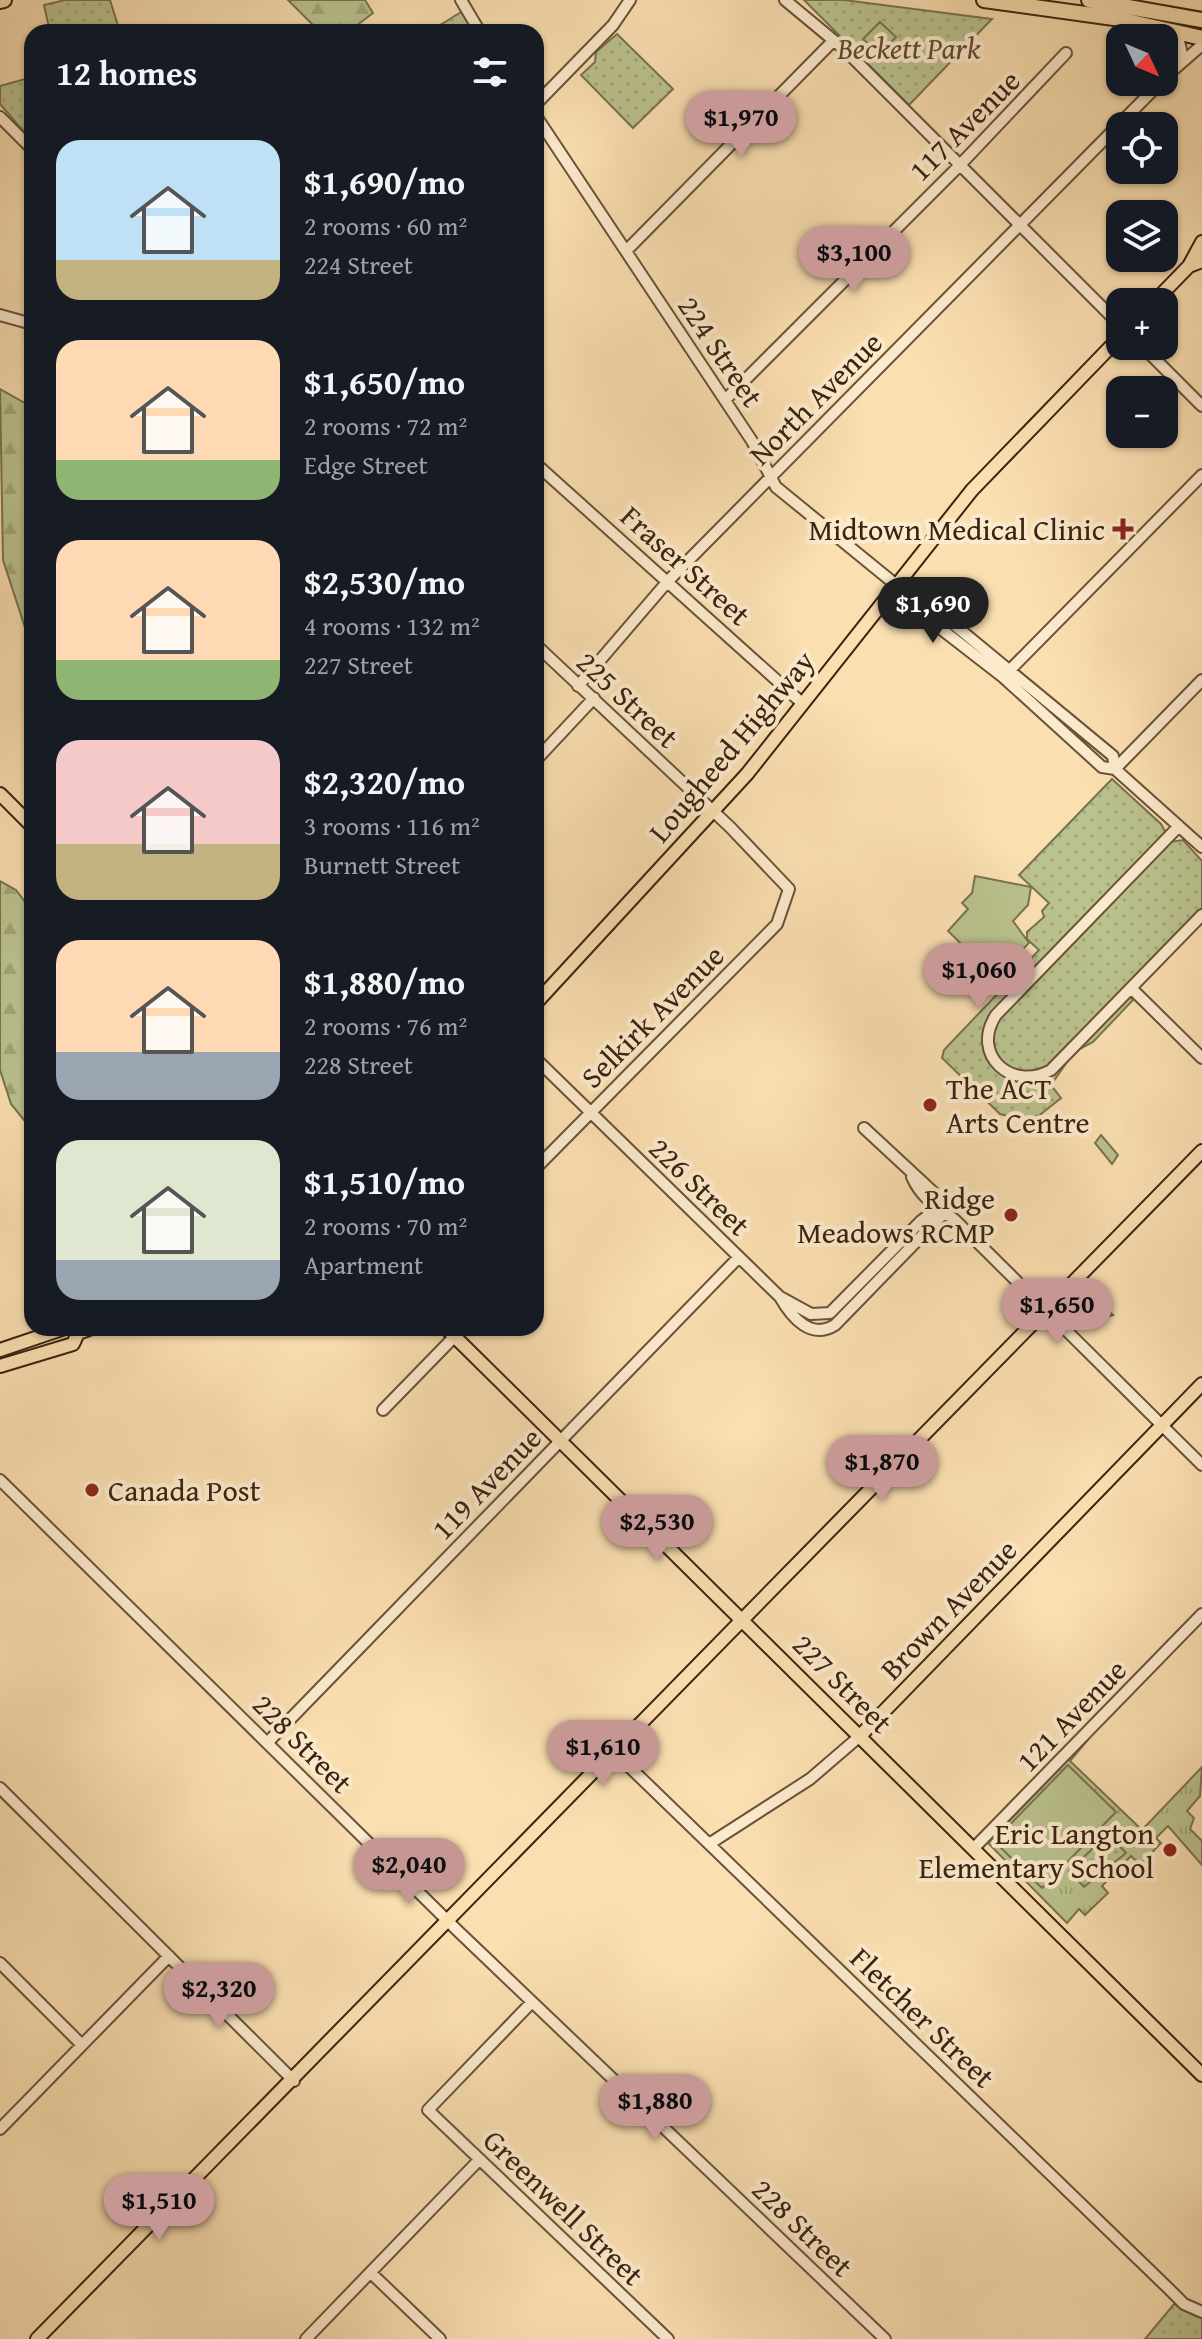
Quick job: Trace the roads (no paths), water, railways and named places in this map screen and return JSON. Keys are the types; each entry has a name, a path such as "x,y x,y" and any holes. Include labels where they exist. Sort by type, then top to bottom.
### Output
{"highway":[{"path":"984,0 1142,24"},
{"path":"1089,0 1202,20"},
{"path":"1178,32 1202,38"}],"main road":[{"path":"1169,288 1196,264 1202,242"},
{"name":"Lougheed Highway","path":"544,994 713,813 990,470 1106,351"},
{"path":"0,794 24,818"},
{"path":"37,2339 294,2081 1202,1151"},
{"path":"0,1350 50,1336"},
{"path":"0,1366 73,1344 72,1336"},
{"name":"227 Street","path":"455,1336 1202,2075"},
{"name":"Brown Avenue","path":"860,1736 1202,1384"}],"street":[{"path":"461,0 475,24"},
{"path":"544,96 613,25 630,0"},
{"path":"785,0 844,49 1106,311"},
{"path":"1178,40 1183,59"},
{"path":"626,251 832,42"},
{"name":"North Avenue","path":"1178,64 1202,45"},
{"name":"117 Avenue","path":"725,400 959,166 1066,53"},
{"name":"North Avenue","path":"578,686 668,581 1147,96"},
{"path":"0,117 24,141"},
{"name":"224 Street","path":"544,128 725,400 780,490 895,584 912,590 1007,673 1113,756 1115,769 1202,847"},
{"path":"0,315 24,322"},
{"path":"1156,360 1202,406"},
{"name":"Fraser Street","path":"544,471 802,703"},
{"path":"1007,673 1202,475"},
{"name":"225 Street","path":"544,653 789,889"},
{"path":"1115,769 1202,680"},
{"path":"544,751 594,698"},
{"path":"1179,826 996,1015 989,1034 991,1058 1010,1075 1027,1077 1046,1072 1202,915"},
{"name":"Selkirk Avenue","path":"544,1160 777,924 789,889"},
{"path":"1131,988 1202,1058"},
{"name":"226 Street","path":"544,1067 780,1297 804,1326 823,1330 835,1325 942,1210"},
{"path":"864,1128 912,1177 938,1197 942,1210 1202,1465"},
{"path":"780,1297 811,1314 830,1313 921,1221 942,1210"},
{"name":"119 Avenue","path":"268,1742 739,1257"},
{"path":"383,1410 448,1336"},
{"name":"228 Street","path":"0,1480 448,1921 885,2339"},
{"name":"121 Avenue","path":"974,1848 1202,1614"},
{"name":"Brown Avenue","path":"709,1844 810,1779 860,1736"},
{"name":"Fletcher Street","path":"614,1752 1184,2304 1202,2312"},
{"path":"0,1788 294,2081"},
{"path":"0,2129 169,1956"},
{"path":"0,1963 82,2045"},
{"name":"Greenwell Street","path":"532,2002 428,2110 668,2339"},
{"path":"306,2339 479,2160"},
{"path":"371,2273 440,2339"}],"place":[{"name":"Midtown Medical Clinic","path":"1123,529"},
{"name":"The ACT Arts Centre","path":"930,1105"},
{"name":"Ridge Meadows RCMP","path":"1011,1215"},
{"name":"Canada Post","path":"92,1490"},
{"name":"Eric Langton Elementary School","path":"1170,1850"}],"park label":[{"name":"Beckett Park","path":"909,48"}]}
